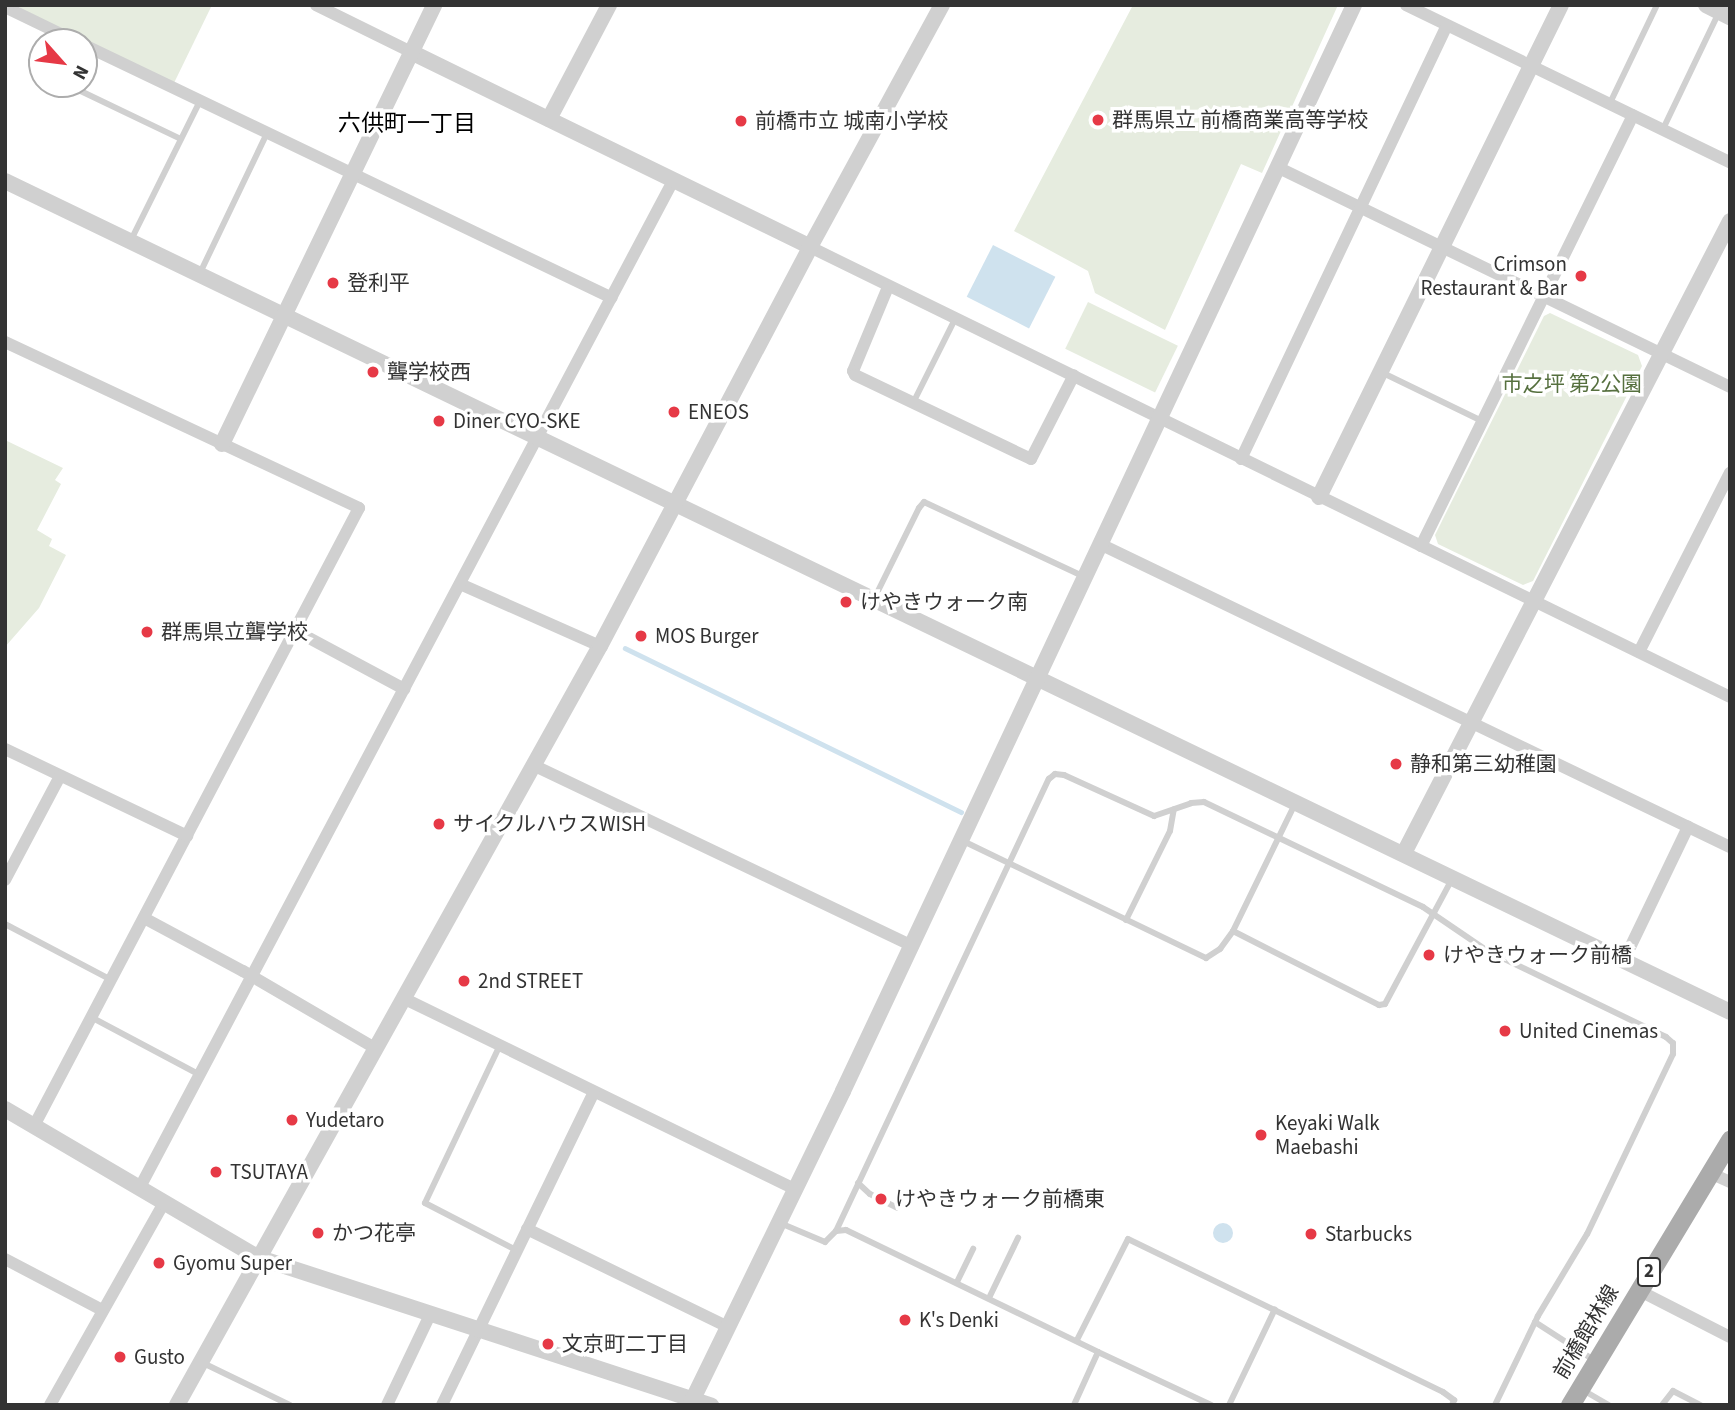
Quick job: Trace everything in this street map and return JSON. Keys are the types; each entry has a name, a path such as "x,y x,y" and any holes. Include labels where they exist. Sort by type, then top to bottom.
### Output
{"main road":[{"name":"前橋館林線","path":"1575,1396 1730,1140"}],"street":[{"path":"316,5 1730,697"},
{"path":"222,444 434,5"},
{"path":"549,119 609,5"},
{"path":"177,1405 257,1257 600,646 810,247 942,5"},
{"path":"691,1402 780,1222 1354,5"},
{"path":"1406,5 1730,162"},
{"path":"1319,496 1561,5"},
{"path":"5,6 43,28"},
{"path":"1241,459 1447,26"},
{"path":"98,52 612,298"},
{"path":"1421,546 1633,115"},
{"path":"1277,167 1730,387"},
{"path":"139,1189 674,179"},
{"path":"5,181 539,435 674,504 1730,1012"},
{"path":"1404,853 1730,221"},
{"path":"888,287 853,371 1031,459 1074,375"},
{"path":"5,341 359,508 34,1126"},
{"path":"1639,652 1730,473"},
{"path":"1100,544 1730,847"},
{"path":"460,584 600,646"},
{"path":"296,631 404,689"},
{"path":"5,749 187,836"},
{"path":"533,765 911,945"},
{"path":"5,880 60,776"},
{"path":"1624,960 1688,827"},
{"path":"144,918 375,1048"},
{"path":"403,998 796,1188"},
{"path":"442,1405 594,1092"},
{"path":"6,1110 257,1257 691,1402 711,1405"},
{"path":"1710,1173 1730,1182"},
{"path":"50,1405 164,1203"},
{"path":"527,1229 728,1327"},
{"path":"5,1259 102,1310"},
{"path":"1638,1290 1730,1337"},
{"path":"387,1405 430,1315"}],"lane":[{"path":"1611,103 1657,5"},
{"path":"1663,129 1718,11"},
{"path":"95,98 181,139"},
{"path":"131,240 200,101"},
{"path":"200,273 267,133"},
{"path":"914,403 956,317"},
{"path":"1381,372 1482,421"},
{"path":"874,599 924,502 1085,577"},
{"path":"780,1222 825,1242 836,1231 1045,786 1055,774 1064,775 1150,815 1204,802 1432,913 1486,950 1666,1037 1674,1047 1587,1234 1535,1322 1494,1405"},
{"path":"961,840 1206,958 1220,949 1233,931 1296,801"},
{"path":"1126,920 1170,831 1174,809"},
{"path":"1233,931 1379,1005 1388,1000 1452,877"},
{"path":"5,924 111,980"},
{"path":"91,1017 200,1075"},
{"path":"500,1045 425,1203 516,1250"},
{"path":"858,1182 870,1194 897,1208"},
{"path":"836,1231 843,1229 853,1233 1211,1405"},
{"path":"989,1298 1018,1238"},
{"path":"1077,1340 1126,1239 1443,1392 1454,1400 1452,1405"},
{"path":"957,1282 974,1249"},
{"path":"1229,1405 1275,1309"},
{"path":"1535,1322 1596,1361"},
{"path":"1074,1405 1098,1352"},
{"path":"201,1362 290,1405"},
{"path":"1662,1405 1673,1391 1701,1405"},
{"path":"1575,1396 1609,1405"}],"green space":[{"path":"19,5 212,5 174,83 98,48 98,28 56,28 22,12"},
{"path":"1133,5 1338,5 1262,173 1241,164 1165,330 1095,293 1088,271 1014,231"},
{"path":"1088,302 1178,346 1155,393 1065,349"},
{"name":"市之坪 第2公園","path":"1550,313 1638,355 1642,366 1533,581 1523,585 1438,544 1435,535 1544,316"},
{"path":"5,440 63,468 55,480 61,484 37,530 52,539 49,546 66,555 39,608 5,647"}],"water":[{"path":"993,245 1055,277 1029,328 967,297"},
{"path":"1223,1223 1230,1226 1233,1233 1230,1240 1223,1243 1216,1240 1213,1233 1216,1226"}],"waterway":[{"path":"625,648 961,812"}],"place":[{"name":"群馬県立 前橋商業高等学校","path":"1098,120"},
{"name":"前橋市立 城南小学校","path":"741,121"},
{"name":"Crimson Restaurant & Bar","path":"1581,276"},
{"name":"登利平","path":"333,283"},
{"name":"聾学校西","path":"373,372"},
{"name":"ENEOS","path":"674,412"},
{"name":"Diner CYO-SKE","path":"439,421"},
{"name":"けやきウォーク南","path":"846,602"},
{"name":"群馬県立聾学校","path":"147,632"},
{"name":"MOS Burger","path":"641,636"},
{"name":"静和第三幼稚園","path":"1396,764"},
{"name":"サイクルハウスWISH","path":"439,824"},
{"name":"けやきウォーク前橋","path":"1429,955"},
{"name":"2nd STREET","path":"464,981"},
{"name":"United Cinemas","path":"1505,1031"},
{"name":"Yudetaro","path":"292,1120"},
{"name":"Keyaki Walk Maebashi","path":"1261,1135"},
{"name":"TSUTAYA","path":"216,1172"},
{"name":"けやきウォーク前橋東","path":"881,1199"},
{"name":"かつ花亭","path":"318,1233"},
{"name":"Starbucks","path":"1311,1234"},
{"name":"Gyomu Super","path":"159,1263"},
{"name":"K's Denki","path":"905,1320"},
{"name":"文京町二丁目","path":"548,1344"},
{"name":"Gusto","path":"120,1357"}],"district":[{"name":"六供町一丁目","path":"407,124"}]}
